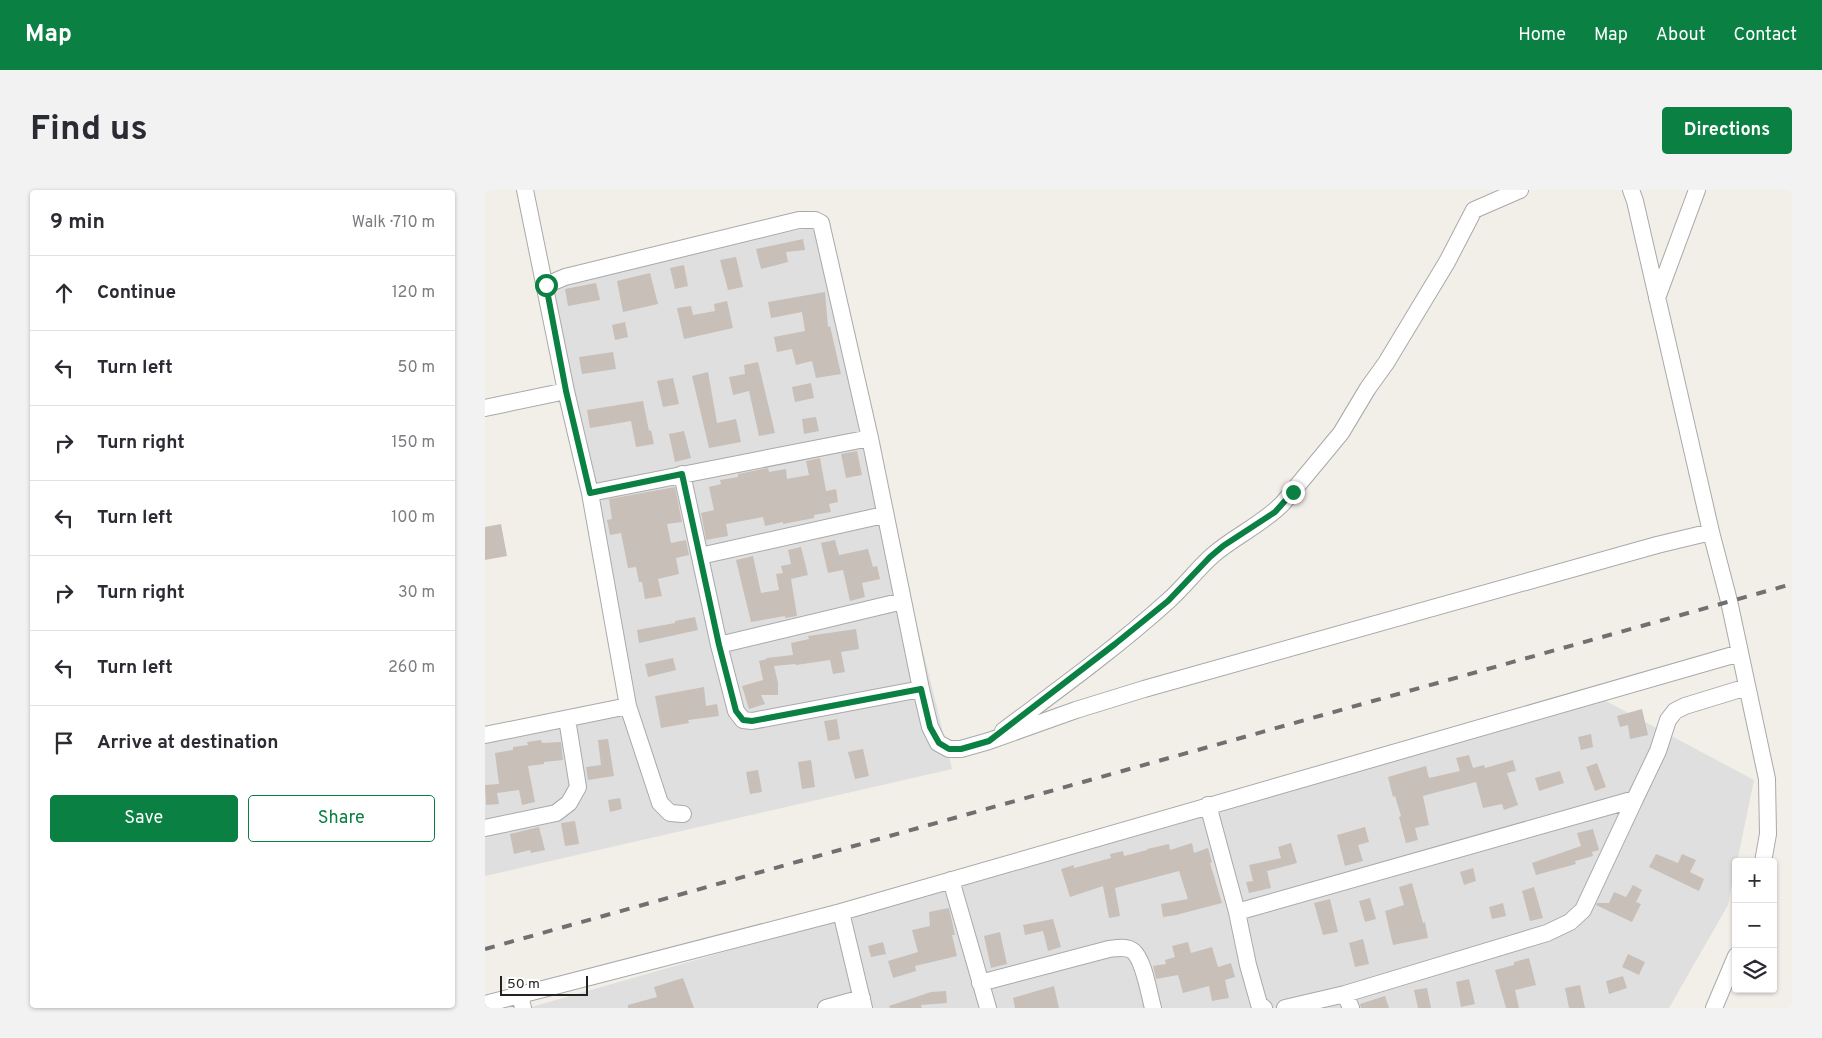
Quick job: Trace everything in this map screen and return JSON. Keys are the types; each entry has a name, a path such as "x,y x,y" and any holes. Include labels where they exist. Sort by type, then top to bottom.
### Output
{"street":[{"path":"525,190 546,285 566,391 590,493 628,706 660,803 670,813 683,814"},
{"path":"989,741 1065,684 1168,601 1223,546 1275,512 1341,433 1368,388 1387,363 1447,262 1474,210 1520,190"},
{"path":"1631,190 1711,532 1729,601 1767,779 1768,834 1764,858"},
{"path":"1657,298 1697,190"},
{"path":"546,285 565,276 799,220 815,220 821,223 870,438 884,515 930,727 939,743 949,749 961,749 989,741 1076,710 1144,689 1647,547 1711,532"},
{"path":"485,408 566,391"},
{"path":"590,493 870,438"},
{"path":"682,474 719,645 736,711 743,720 752,721 921,689"},
{"path":"700,556 884,515"},
{"path":"719,645 903,601"},
{"path":"485,1004 521,1001 841,912 1739,653"},
{"path":"1285,1008 1348,1001 1547,932 1570,922 1583,910 1658,751 1668,720 1675,711 1685,706 1747,687"},
{"path":"485,735 628,706"},
{"path":"485,828 556,813 569,803 578,787 567,719"},
{"path":"1237,912 1635,799"},
{"path":"1208,805 1237,912 1248,965 1259,1004 1263,1008"},
{"path":"951,880 988,1008"},
{"path":"826,1008 863,1003 841,912"},
{"path":"980,983 1109,949 1126,949 1132,950 1140,961 1153,1008"},
{"path":"1714,1008 1732,965"}],"shaded area":[{"path":"819,226 952,769 485,876 485,729 633,701 550,280"},
{"path":"1604,700 1754,780 1738,858 1732,858 1732,884 1728,905 1669,1008 528,1008"}],"building":[{"path":"803,239 805,250 786,252 788,262 761,269 756,249"},
{"path":"736,257 743,287 728,290 720,260"},
{"path":"684,265 688,286 675,289 670,268"},
{"path":"650,273 658,304 623,312 617,281"},
{"path":"596,283 600,300 568,306 565,289"},
{"path":"825,292 828,327 830,326 841,374 816,378 812,361 796,365 792,349 777,352 774,337 805,331 802,312 771,318 768,302"},
{"path":"727,301 733,328 684,339 677,308 691,306 693,315 715,311 714,304"},
{"path":"625,322 628,337 615,340 612,325"},
{"path":"613,352 616,369 582,374 579,357"},
{"path":"758,362 775,433 759,436 749,391 733,395 729,377 745,374 744,365"},
{"path":"708,372 717,423 736,419 741,442 709,448 692,376"},
{"path":"673,378 679,404 663,407 657,381"},
{"path":"811,383 814,398 795,402 792,387"},
{"path":"643,401 649,431 651,430 654,444 636,447 631,421 590,428 587,410"},
{"path":"816,417 819,431 804,434 802,419"},
{"path":"684,431 691,458 675,462 669,434"},
{"path":"857,451 862,475 846,478 841,454"},
{"path":"820,458 826,491 836,489 838,502 829,504 831,512 814,515 814,518 783,524 783,522 765,526 763,517 726,524 728,536 706,540 701,513 714,510 709,487 721,484 720,480 738,477 738,474 768,468 769,472 786,469 787,479 809,475 806,461"},
{"path":"675,487 682,522 667,524 671,543 686,540 689,555 676,558 679,574 658,579 662,596 645,599 642,582 639,582 636,567 628,568 621,533 610,535 607,520 612,519 609,499"},
{"path":"501,524 507,556 485,560 485,527"},
{"path":"835,540 839,555 868,549 873,567 877,566 880,579 862,583 865,597 850,601 843,570 828,573 821,543"},
{"path":"801,547 808,575 791,579 797,616 785,618 785,616 751,622 736,560 753,556 761,593 779,590 776,574 783,573 781,566 791,564 788,550"},
{"path":"695,617 698,630 639,643 637,630"},
{"path":"856,629 859,649 841,652 845,672 833,674 830,660 774,666 778,683 778,695 761,695 765,704 749,709 742,686 763,680 759,661 766,658 793,655 791,643 809,639 808,636"},
{"path":"673,658 676,670 648,677 645,664"},
{"path":"704,687 706,706 717,704 719,716 688,720 689,723 661,728 655,696"},
{"path":"1642,709 1648,735 1630,739 1628,725 1620,727 1617,716"},
{"path":"837,719 840,739 828,741 824,721"},
{"path":"1591,734 1593,747 1581,750 1578,737"},
{"path":"608,739 614,776 588,780 586,767 601,765 598,740"},
{"path":"541,740 542,743 561,742 563,760 528,766 535,802 522,805 519,790 497,793 499,804 486,805 485,785 499,784 495,753 513,750 513,747 528,745 527,742"},
{"path":"863,749 869,776 855,779 848,752"},
{"path":"1469,755 1473,768 1484,765 1485,768 1513,760 1516,771 1507,773 1518,805 1504,810 1502,804 1483,808 1476,782 1423,796 1429,825 1415,828 1418,840 1406,843 1399,817 1401,816 1395,796 1393,797 1388,777 1426,766 1429,778 1460,771 1456,758"},
{"path":"811,760 815,787 802,789 798,762"},
{"path":"1597,763 1606,787 1595,791 1586,767"},
{"path":"758,770 762,792 750,794 746,772"},
{"path":"1560,771 1564,783 1539,791 1535,778"},
{"path":"620,798 622,809 610,812 608,800"},
{"path":"575,821 579,844 565,846 561,823"},
{"path":"539,827 545,850 531,853 530,850 514,854 510,834"},
{"path":"1365,827 1369,842 1358,845 1363,861 1345,866 1337,835"},
{"path":"1593,829 1599,850 1592,852 1593,856 1575,861 1576,864 1536,875 1532,863 1581,846 1577,833"},
{"path":"1192,843 1194,853 1208,848 1212,862 1210,863 1222,903 1176,915 1163,917 1161,904 1188,899 1179,871 1115,888 1120,916 1109,918 1103,886 1070,897 1061,869 1074,865 1074,868 1111,858 1110,854 1123,851 1124,856 1169,844 1170,850"},
{"path":"1291,843 1297,863 1267,871 1271,888 1249,893 1246,882 1253,881 1249,865 1281,858 1278,847"},
{"path":"1656,854 1678,863 1682,854 1696,860 1690,872 1704,879 1699,891 1649,867"},
{"path":"1473,868 1476,881 1464,885 1460,872"},
{"path":"1412,883 1423,923 1425,922 1428,938 1393,945 1385,911 1404,905 1399,887"},
{"path":"1633,885 1642,890 1636,902 1641,904 1632,922 1596,905 1597,903 1609,903 1614,892 1626,897"},
{"path":"1534,887 1543,918 1530,921 1522,891"},
{"path":"1370,898 1376,919 1365,922 1359,901"},
{"path":"1330,899 1338,932 1323,935 1314,903"},
{"path":"1503,903 1506,916 1492,919 1489,907"},
{"path":"949,908 957,956 915,966 916,971 893,978 888,961 918,952 912,930 930,926 929,912"},
{"path":"1053,919 1061,947 1048,951 1043,931 1025,935 1023,925"},
{"path":"1000,932 1007,964 991,968 984,936"},
{"path":"1363,939 1369,964 1355,967 1349,943"},
{"path":"883,942 886,954 871,957 868,946"},
{"path":"1188,942 1191,953 1212,947 1218,967 1231,963 1235,977 1225,980 1229,998 1212,1001 1209,986 1183,993 1178,975 1156,979 1153,966 1166,964 1165,960 1175,957 1172,946"},
{"path":"1628,954 1645,962 1639,975 1622,967"},
{"path":"1529,958 1536,985 1515,990 1519,1008 1506,1008 1495,970 1514,965 1514,962"},
{"path":"1623,976 1627,988 1609,994 1606,981"},
{"path":"683,978 694,1008 628,1008 628,1005 657,997 654,987"},
{"path":"1469,979 1475,1004 1461,1007 1456,982"},
{"path":"1580,985 1585,1008 1569,1008 1565,988"},
{"path":"1054,986 1059,1008 1015,1008 1013,998"},
{"path":"1427,988 1431,1008 1418,1008 1414,990"},
{"path":"946,991 947,1003 921,1005 922,1008 890,1008 889,1006 931,992"},
{"path":"1385,996 1389,1008 1361,1008 1360,1004"}],"railway":[{"path":"485,949 1792,584"}],"route":[{"path":"546,285 566,391 590,493 682,474 719,645 736,711 743,720 752,721 921,689 930,727 939,743 949,749 961,749 989,741 1065,684 1168,601 1210,557 1223,546 1275,512 1293,492"}]}
